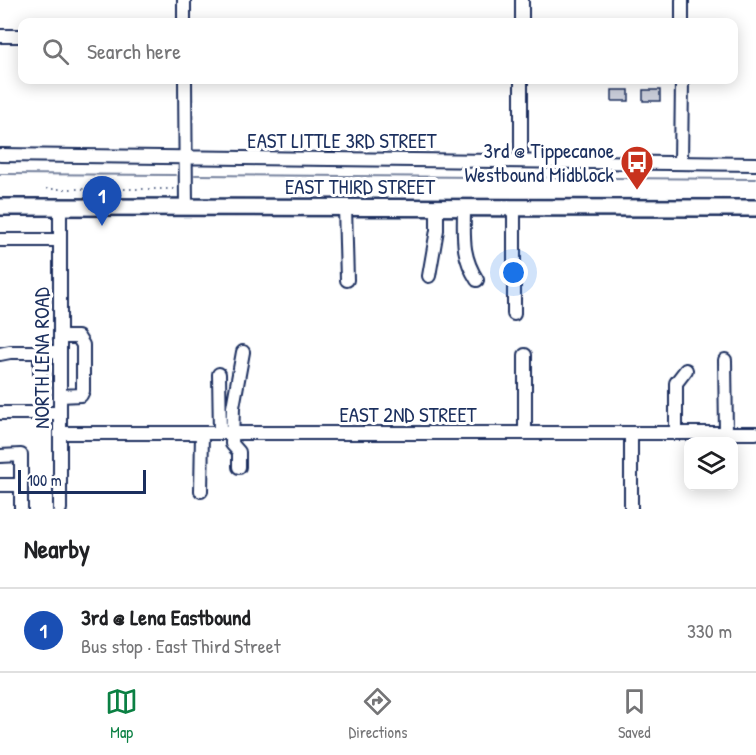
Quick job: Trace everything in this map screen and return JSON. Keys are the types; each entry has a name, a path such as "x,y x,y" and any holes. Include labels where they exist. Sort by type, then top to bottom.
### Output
{"main road":[{"name":"EAST THIRD STREET","path":"0,207 756,208"}],"street":[{"path":"184,0 184,18"},
{"path":"522,0 522,18"},
{"path":"682,0 682,18"},
{"path":"0,36 18,36"},
{"path":"184,84 186,207"},
{"path":"520,160 521,84"},
{"path":"681,84 681,164"},
{"name":"EAST LITTLE 3RD STREET","path":"0,155 756,164"},
{"name":"NORTH LENA ROAD","path":"60,207 60,509"},
{"path":"345,207 347,280"},
{"path":"429,276 437,230 437,207"},
{"path":"464,207 464,250 468,266 477,280"},
{"path":"514,207 514,314"},
{"path":"0,240 60,240"},
{"path":"60,337 78,338 83,345 83,391 81,395 60,396"},
{"path":"40,352 40,374"},
{"path":"5,353 60,352"},
{"path":"226,433 243,352"},
{"path":"525,355 525,434"},
{"path":"725,360 726,434"},
{"path":"676,434 676,384 686,370"},
{"path":"219,375 226,433 239,452 239,467"},
{"path":"0,413 60,413"},
{"name":"EAST 2ND STREET","path":"60,433 756,434"},
{"path":"201,491 202,433"},
{"path":"239,452 245,447 246,433"},
{"path":"631,433 632,509"},
{"path":"0,456 21,455 21,509"},
{"path":"0,485 21,485"}],"path":[{"path":"46,189 186,189"}],"building":[{"path":"612,90 629,90 629,101 612,101"},
{"path":"643,90 660,90 660,101 643,101"}],"waterway":[{"path":"0,174 175,175"},
{"path":"195,175 756,179"}],"place":[{"name":"3rd @ Tippecanoe Westbound Midblock","path":"637,191"},
{"name":"3rd @ Lena Eastbound","path":"102,226"}]}
